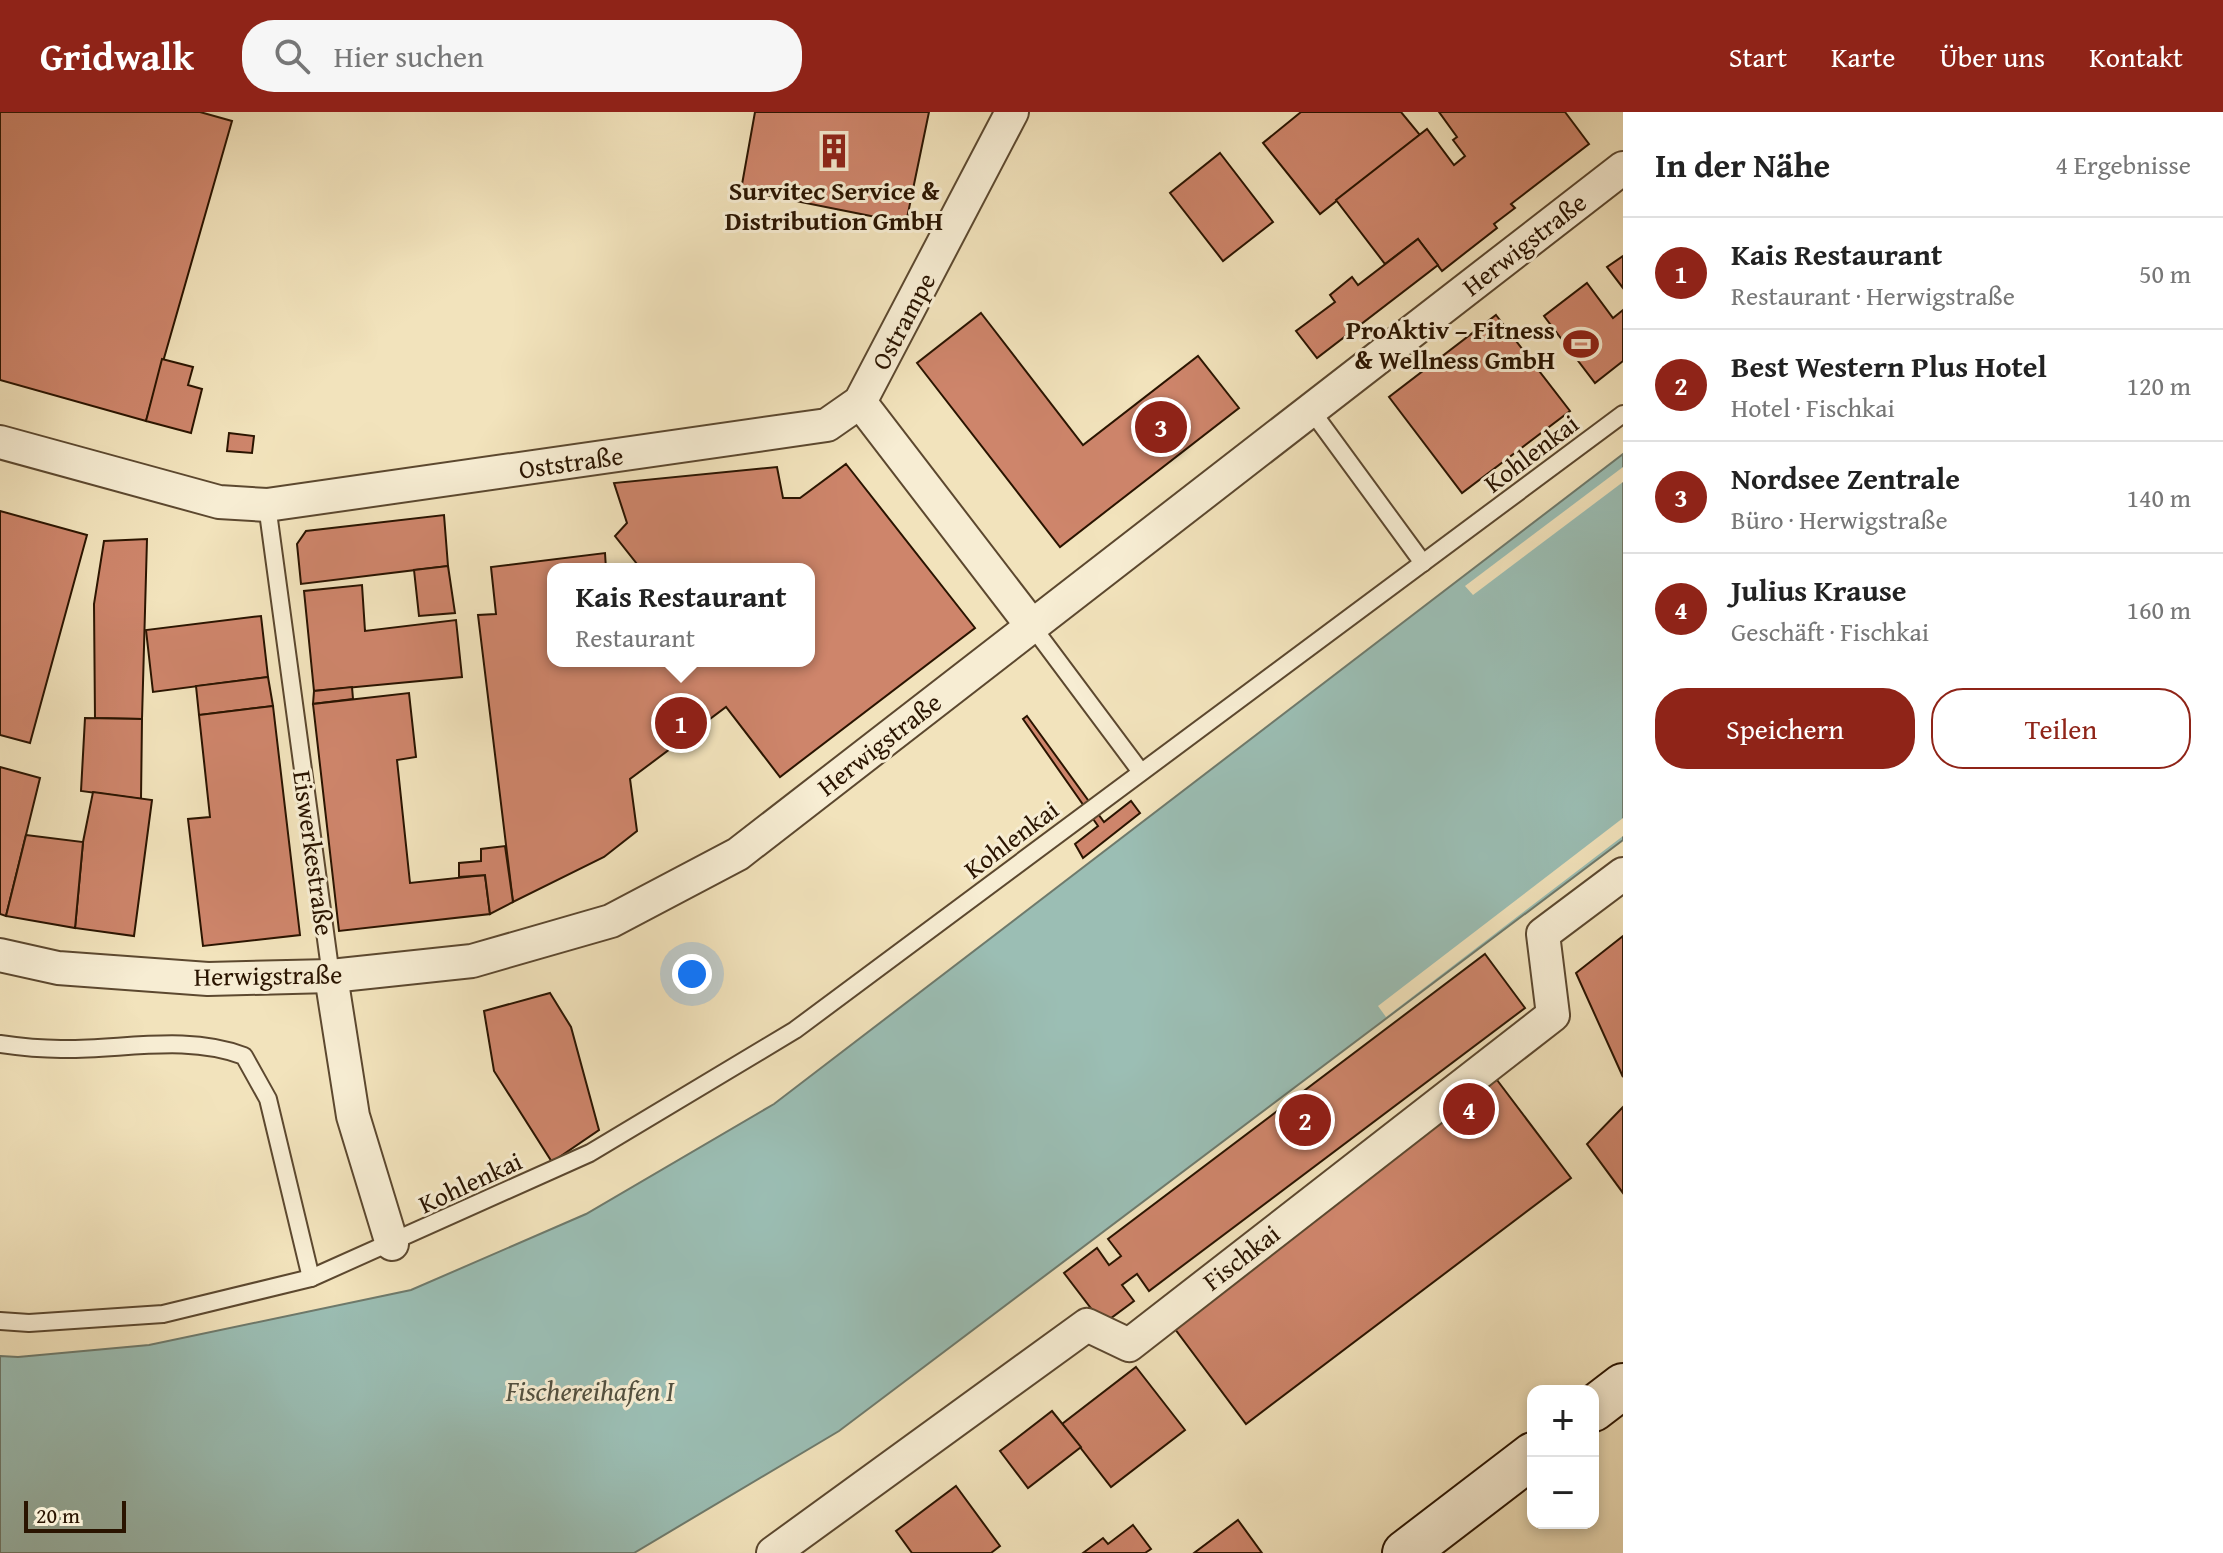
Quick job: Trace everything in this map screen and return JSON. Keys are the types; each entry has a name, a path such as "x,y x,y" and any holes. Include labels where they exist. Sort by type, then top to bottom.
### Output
{"street":[{"name":"Ostrampe","path":"860,402 1012,112"},
{"name":"Herwigstraße","path":"0,955 58,968 208,979 331,976 472,961 611,921 738,854 1623,168"},
{"name":"Oststraße","path":"0,442 219,502 267,505 827,425 860,402"},
{"path":"860,402 1032,626"},
{"name":"Fischkai","path":"773,1553 1087,1325 1129,1345 1553,1015 1543,934 1623,874"},
{"name":"Eiswerkestraße","path":"331,976 353,1116 392,1244"},
{"path":"1599,1404 1623,1386"},
{"path":"1405,1553 1530,1457"}],"lane":[{"path":"1311,410 1423,563"},
{"name":"Kohlenkai","path":"0,1321 29,1323 163,1314 311,1278 590,1153 795,1030 1623,414"},
{"name":"Eiswerkestraße","path":"267,505 331,976"},
{"path":"1032,626 1141,772"},
{"path":"0,1044 62,1049 150,1044 223,1048 244,1056 268,1099 311,1278"}],"water":[{"name":"Fischereihafen I","path":"1623,454 1623,840 839,1431 634,1553 0,1553 0,1356 149,1345 411,1290 586,1214 774,1104"}],"pier":[{"path":"1623,467 1623,482 1473,595 1465,586"},
{"path":"1623,818 1623,836 1386,1017 1378,1006"}],"building":[{"path":"0,112 200,112 232,121 146,421 0,380"},
{"name":"Survitec Service & Distribution GmbH","path":"755,112 929,112 906,223 741,190"},
{"path":"1301,112 1401,112 1420,135 1320,214 1263,143"},
{"path":"1439,112 1565,112 1589,144 1511,204 1515,208 1494,224 1497,228 1442,271 1418,239 1385,264 1336,200 1427,129 1454,165 1465,156 1453,140 1457,137"},
{"path":"1220,153 1273,222 1223,261 1170,193"},
{"path":"1418,239 1438,265 1317,358 1296,331 1335,302 1330,295 1352,277 1358,285"},
{"path":"1623,256 1623,288 1607,267"},
{"path":"1587,283 1613,318 1623,310 1623,361 1595,383 1544,316"},
{"path":"981,313 1083,445 1198,356 1239,408 1060,547 917,363"},
{"path":"1496,315 1570,411 1462,493 1389,397"},
{"path":"162,359 193,367 188,385 202,389 191,433 146,421"},
{"path":"229,433 254,436 252,453 227,451"},
{"path":"846,464 975,628 780,777 726,707 630,779 637,831 604,857 513,902 478,615 496,614 491,567 605,553 606,563 547,563 547,667 815,667 815,563 636,563 615,536 627,523 614,483 777,467 783,498 800,498"},
{"path":"0,511 87,535 30,743 0,735"},
{"path":"444,515 448,566 301,584 297,544 306,531"},
{"path":"147,539 142,719 95,718 94,604 104,541"},
{"path":"448,566 455,613 419,616 414,570"},
{"path":"362,585 365,631 456,620 462,677 314,691 304,591"},
{"path":"261,616 268,677 153,692 146,630"},
{"path":"268,677 273,706 199,715 196,686"},
{"path":"352,687 353,699 313,704 314,691"},
{"path":"409,693 416,757 397,760 410,883 485,875 490,914 339,931 313,704"},
{"path":"273,706 300,935 203,946 188,819 210,817 199,715"},
{"path":"1027,716 1104,822 1131,801 1140,813 1083,858 1075,844 1098,826 1023,719"},
{"path":"85,718 142,719 141,799 81,791"},
{"path":"0,767 40,778 6,916 0,914"},
{"path":"93,792 152,800 134,936 75,928 83,842"},
{"path":"26,835 83,842 75,928 6,916"},
{"path":"505,846 513,902 490,914 485,875 459,877 459,863 481,861 481,849"},
{"path":"1623,936 1623,1077 1576,973"},
{"path":"1485,954 1525,1008 1149,1291 1137,1274 1122,1285 1134,1301 1103,1324 1064,1273 1097,1248 1109,1265 1121,1256 1108,1239"},
{"path":"550,993 571,1027 599,1130 552,1162 494,1071 484,1011"},
{"path":"1494,1076 1571,1178 1246,1424 1169,1321"},
{"path":"1623,1107 1623,1193 1587,1144"},
{"path":"1136,1367 1185,1430 1111,1487 1062,1424"},
{"path":"1052,1411 1081,1447 1028,1488 1000,1451"},
{"path":"956,1486 1000,1546 991,1553 912,1553 896,1531"},
{"path":"1238,1520 1262,1553 1194,1553"},
{"path":"1133,1525 1151,1549 1145,1553 1083,1553 1103,1538 1108,1544"}],"place":[{"name":"Survitec Service & Distribution GmbH","path":"834,151"},
{"name":"ProAktiv – Fitness & Wellness GmbH","path":"1581,344"},
{"name":"Nordsee Zentrale","path":"1161,427"},
{"name":"Kais Restaurant","path":"681,723"},
{"name":"Julius Krause","path":"1469,1109"},
{"name":"Best Western Plus Hotel","path":"1305,1120"}]}
